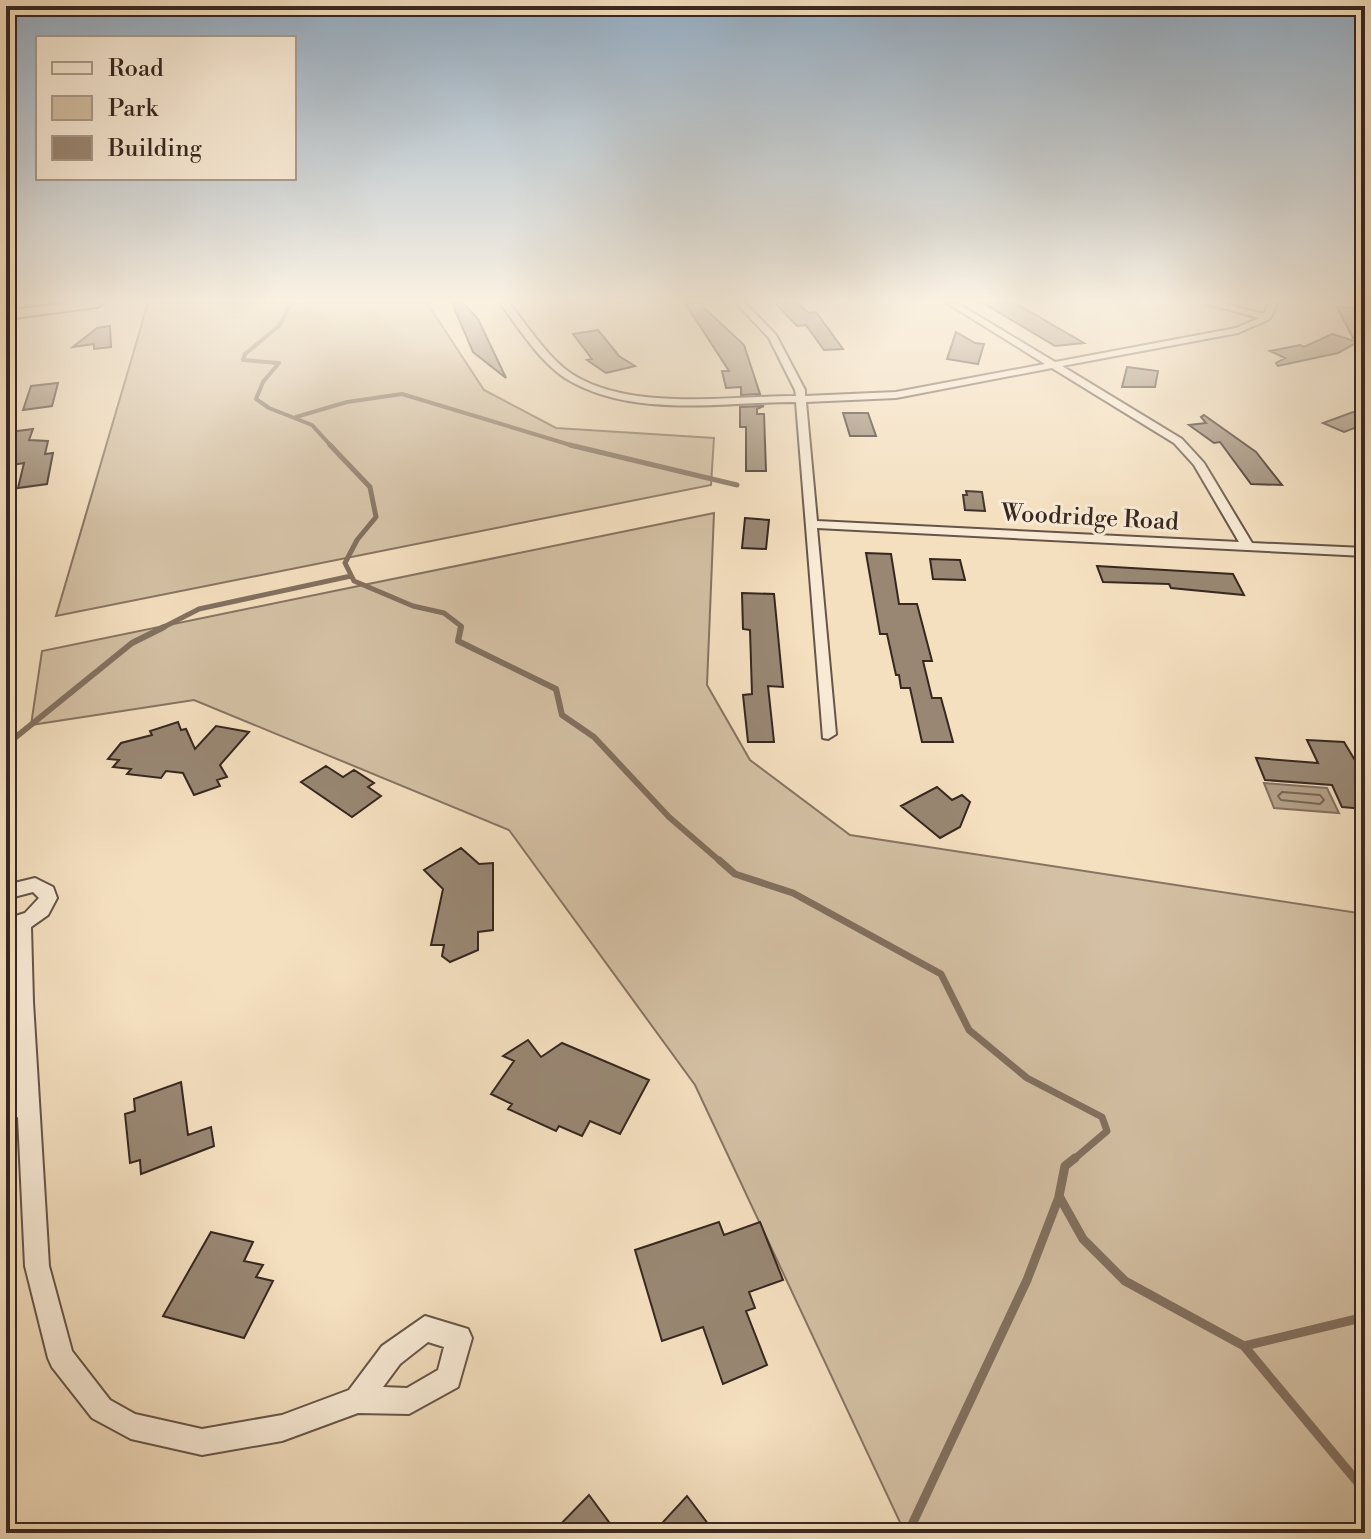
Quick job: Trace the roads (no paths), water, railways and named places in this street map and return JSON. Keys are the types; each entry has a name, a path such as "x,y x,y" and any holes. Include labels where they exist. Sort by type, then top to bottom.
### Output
{"street":[{"path":"570,375 596,388 648,398 802,399 883,397 1002,375"},
{"path":"794,375 802,399 828,734"},
{"path":"1071,375 1160,428 1185,448 1199,463 1248,547"},
{"name":"Woodridge Road","path":"812,524 1365,552"},
{"path":"6,892 35,885 47,892 48,898 40,912 14,925 16,1107 34,1171 37,1266 61,1358 101,1409 131,1426 202,1442 282,1428 358,1400"}],"water":[{"path":"1264,783 1327,788 1339,813 1274,808"}],"waterway":[{"path":"269,375 256,399 269,408 312,425 332,447"},
{"path":"296,417 347,402 402,394 572,445"},
{"path":"330,445 370,487 376,517 357,540 345,563 354,581 413,606 444,613 461,626 460,629"},
{"path":"572,445 737,485"},
{"path":"572,445 577,447"},
{"path":"160,629 199,609 351,576"},
{"path":"160,629 164,627"},
{"path":"461,627 458,641 556,689 562,715 594,737 669,817 721,862"},
{"path":"6,745 132,643 160,629"},
{"path":"719,860 735,874 793,893 941,974 969,1030 1027,1078 1102,1117 1107,1131 1073,1160"},
{"path":"1075,1158 1065,1166 1059,1196 1083,1239 1125,1281 1244,1346"},
{"path":"908,1533 1027,1280 1059,1197"},
{"path":"1244,1346 1365,1317"},
{"path":"1244,1346 1365,1491"}]}
